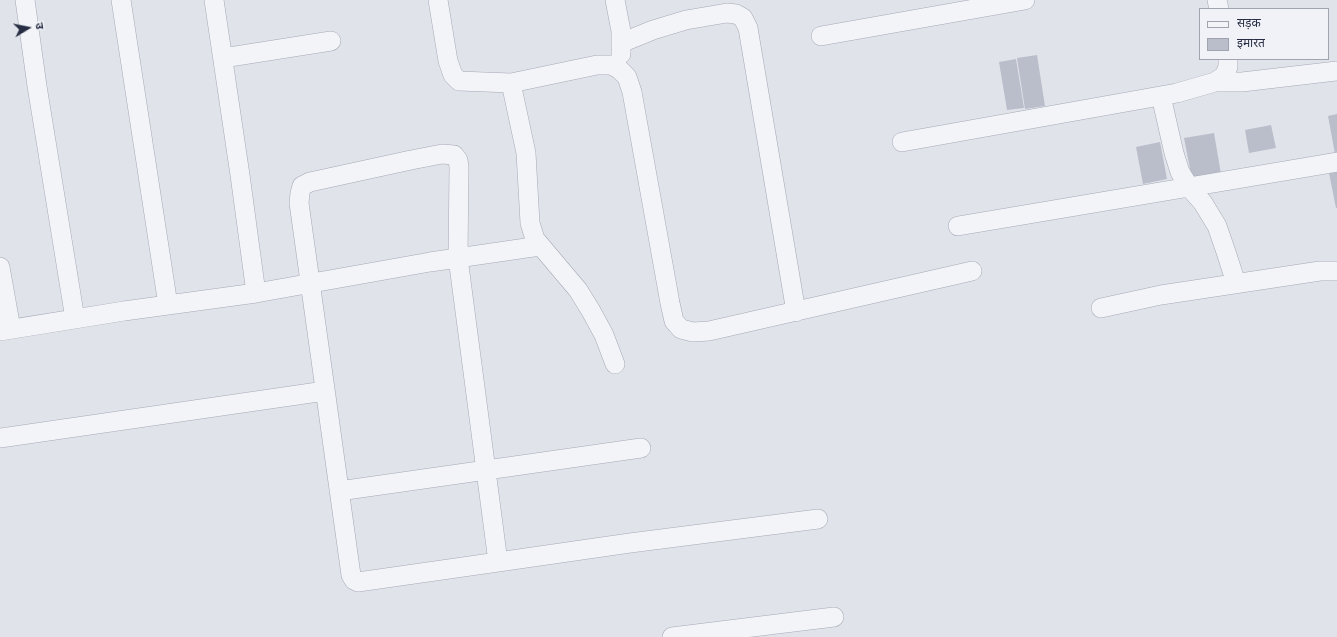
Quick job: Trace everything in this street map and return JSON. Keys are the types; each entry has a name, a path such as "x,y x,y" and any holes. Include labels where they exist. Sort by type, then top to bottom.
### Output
{"street":[{"path":"25,0 38,94 75,319"},
{"path":"121,0 168,305"},
{"path":"214,0 256,293"},
{"path":"438,0 448,61 453,75 459,81 510,83 597,65 612,65 619,69 626,77 632,92 674,321 681,328 693,332 709,331 972,271"},
{"path":"615,0 621,31 619,69"},
{"path":"821,36 1025,0"},
{"path":"621,43 653,30 686,20 727,13 736,14 743,18 748,28 796,312"},
{"path":"223,58 331,41"},
{"path":"1215,82 1224,76 1228,67 1228,60"},
{"path":"902,142 1177,93 1215,82 1249,82 1337,71"},
{"path":"510,83 526,153 530,223 535,239 578,290 604,335 615,364"},
{"path":"1161,96 1174,153 1180,172 1189,187 1203,203 1217,226 1236,283"},
{"path":"498,562 458,258 458,160 454,155 442,154 325,178 302,186 299,203 351,574 354,580 358,582 818,519"},
{"path":"958,226 1337,162"},
{"path":"0,267 5,330 256,293 458,258 540,246"},
{"path":"1101,308 1161,295 1236,283 1320,271 1337,271"},
{"path":"0,438 325,391"},
{"path":"339,491 641,448"},
{"path":"672,637 834,617"}],"building":[{"path":"1037,55 1045,106 1025,109 1017,58"},
{"path":"1016,59 1024,108 1007,110 999,62"},
{"path":"1337,114 1337,154 1335,154 1328,116"},
{"path":"1271,125 1276,148 1249,153 1245,130"},
{"path":"1214,133 1221,174 1192,179 1184,138"},
{"path":"1160,142 1167,179 1143,184 1136,147"},
{"path":"1337,172 1337,208 1336,208 1329,173"}]}
